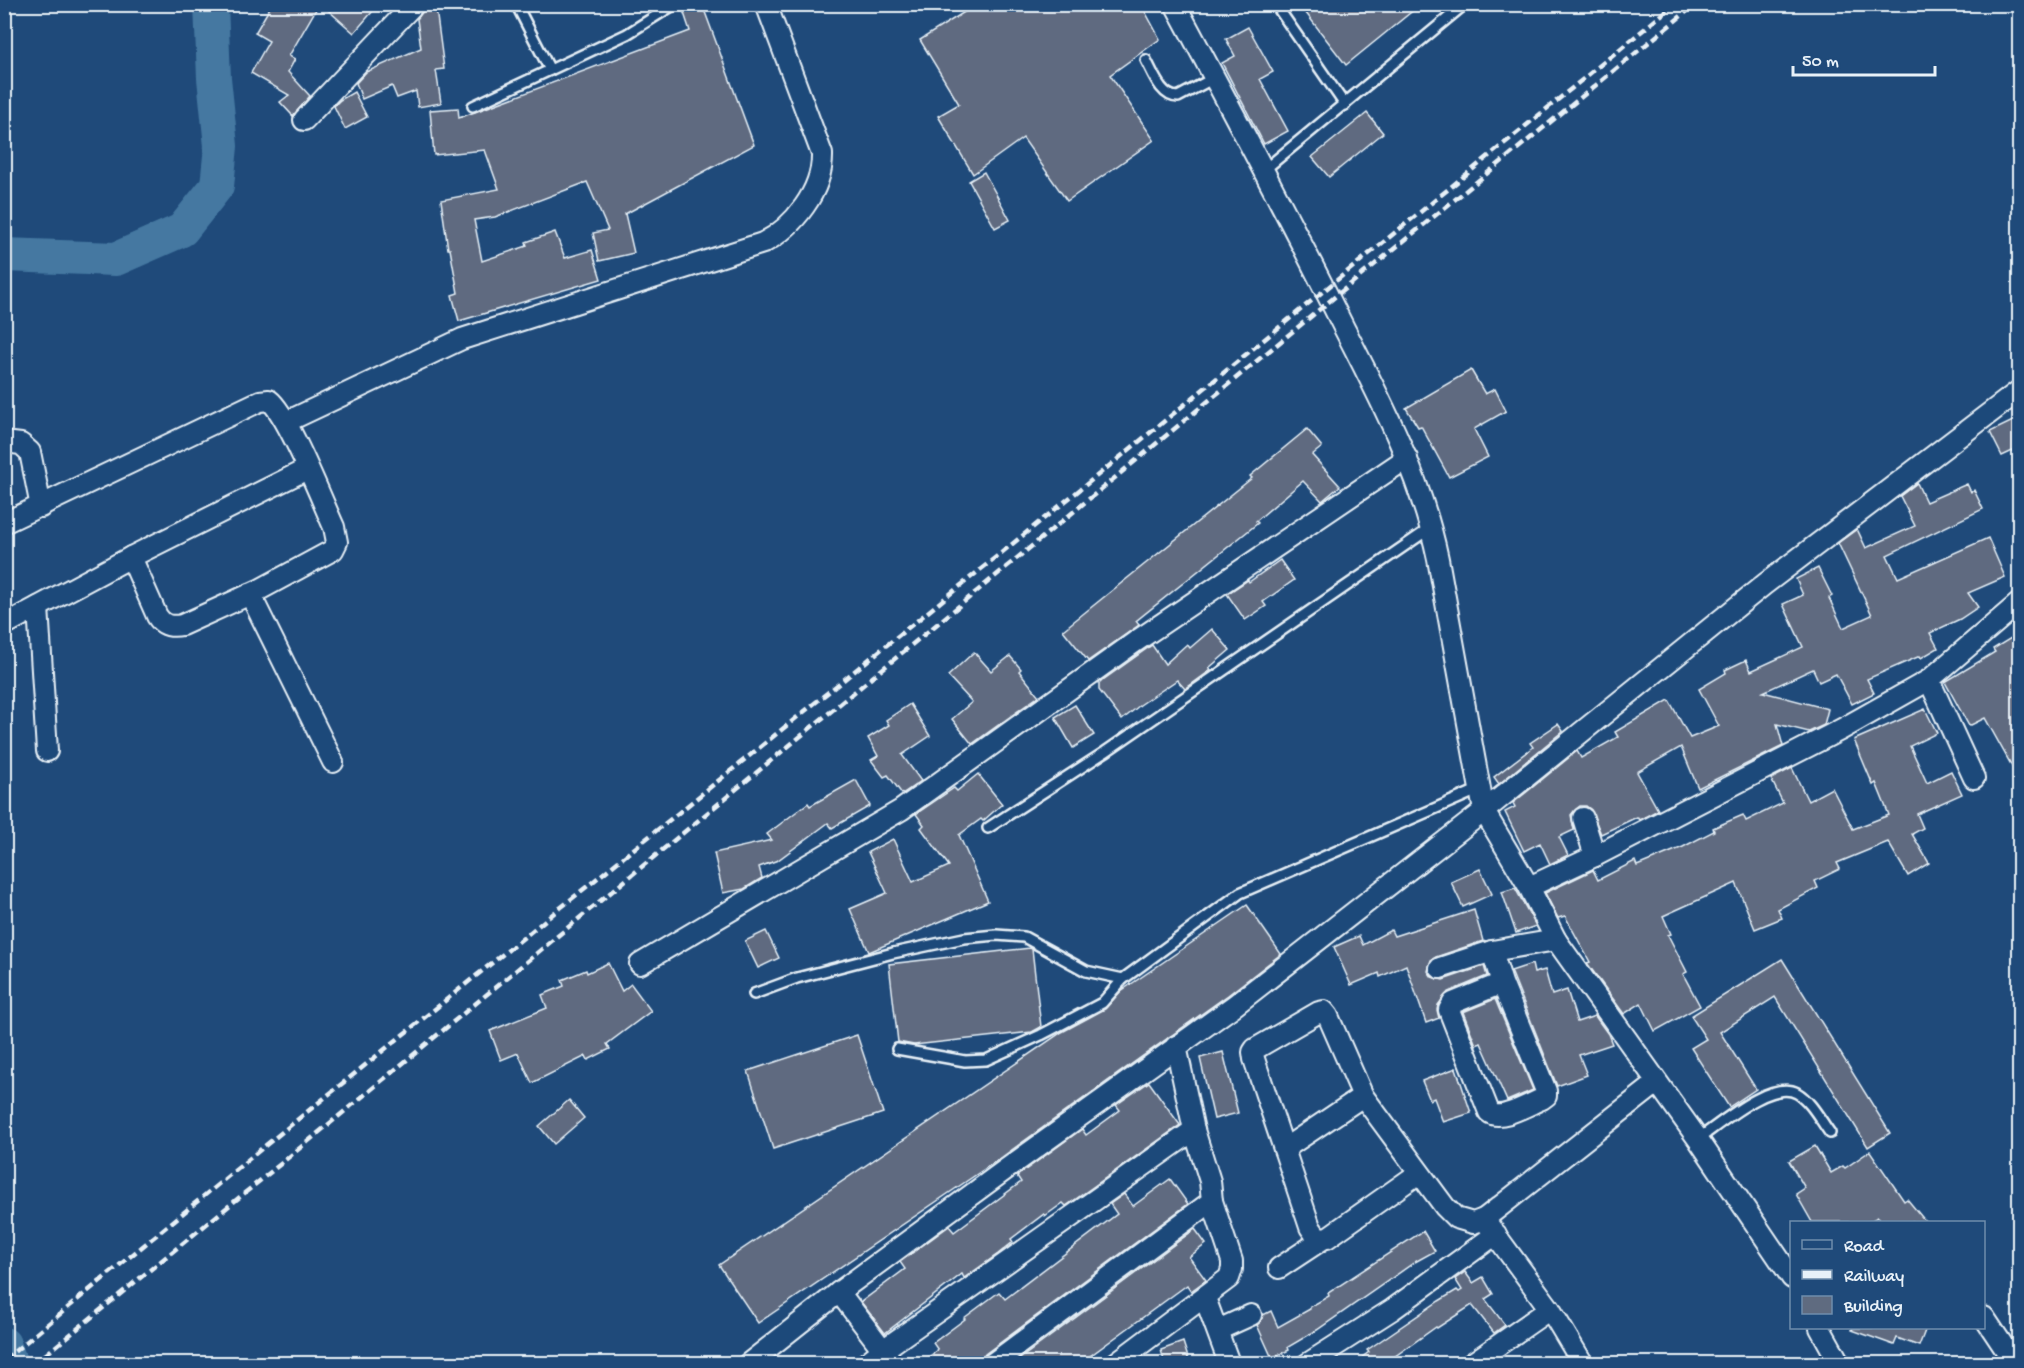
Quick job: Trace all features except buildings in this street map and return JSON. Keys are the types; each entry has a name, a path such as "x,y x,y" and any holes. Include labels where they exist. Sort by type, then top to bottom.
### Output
{"street":[{"path":"304,120 414,4"},
{"path":"286,423 462,339 763,243 785,229 797,216 814,188 821,170 822,154 766,4"},
{"path":"1175,4 1264,170 1357,352 1407,458 1432,527 1484,811 1529,887 1556,940 1790,1270"},
{"path":"748,1364 839,1292 1235,1005 1484,811 1765,584 2019,390"},
{"path":"4,523 260,401 269,400 273,403 286,423 336,532 336,546 326,555 250,594 183,624 168,625 157,616 130,557"},
{"path":"4,442 21,444 30,452 41,507"},
{"path":"640,964 901,810 1135,642 1407,458"},
{"path":"4,625 130,557 307,469"},
{"path":"250,594 333,762"},
{"path":"1529,887 1595,856 1842,729 1929,680 2019,602"},
{"path":"38,607 47,751"},
{"path":"1929,680 1974,778"},
{"path":"1582,818 1595,856"},
{"path":"1440,968 1492,951 1556,940"},
{"path":"1492,951 1502,983 1546,1091 1546,1096 1542,1099 1496,1116 1489,1112 1449,1010 1454,1003 1502,983"},
{"path":"1323,1239 1317,1237 1310,1227 1253,1052 1322,1010 1328,1016 1363,1096 1444,1207 1456,1218 1473,1223 1484,1219 1657,1083"},
{"path":"1118,1362 1229,1278 1232,1269 1232,1261 1212,1201 1210,1181 1194,1130 1176,1046"},
{"path":"1284,1149 1363,1096"},
{"path":"865,1364 888,1357 1194,1130"},
{"path":"1279,1268 1327,1238 1419,1173"},
{"path":"992,1364 1212,1201"},
{"path":"1484,1219 1550,1309 1583,1364"},
{"path":"1307,1364 1393,1309 1496,1234"},
{"path":"839,1292 888,1357"},
{"path":"1204,1298 1229,1363"},
{"path":"1471,1364 1550,1309"},
{"path":"1218,1330 1251,1315"},
{"path":"1985,1320 2014,1361"},
{"path":"1821,1329 1840,1364"}],"lane":[{"path":"516,4 550,70"},
{"path":"473,106 627,34 675,4"},
{"path":"1264,170 1465,4"},
{"path":"1278,8 1345,105"},
{"path":"1146,60 1165,93 1173,97 1178,97 1214,78"},
{"path":"988,828 1105,752 1432,527"},
{"path":"897,1049 965,1061 986,1060 1041,1035 1102,1003 1124,980 1240,893 1480,789"},
{"path":"754,994 797,978 893,953 964,938 996,934 1024,937 1086,971 1124,980"},
{"path":"1698,1139 1746,1106 1775,1091 1787,1090 1803,1098 1830,1133"}],"waterway":[{"path":"4,255 116,259 182,230 217,186 221,146 214,78 211,4"},
{"path":"4,1344 11,1364"}],"railway":[{"path":"4,1360 266,1145 1124,454 1675,4"},
{"path":"34,1364 1331,300 1696,4"}]}
